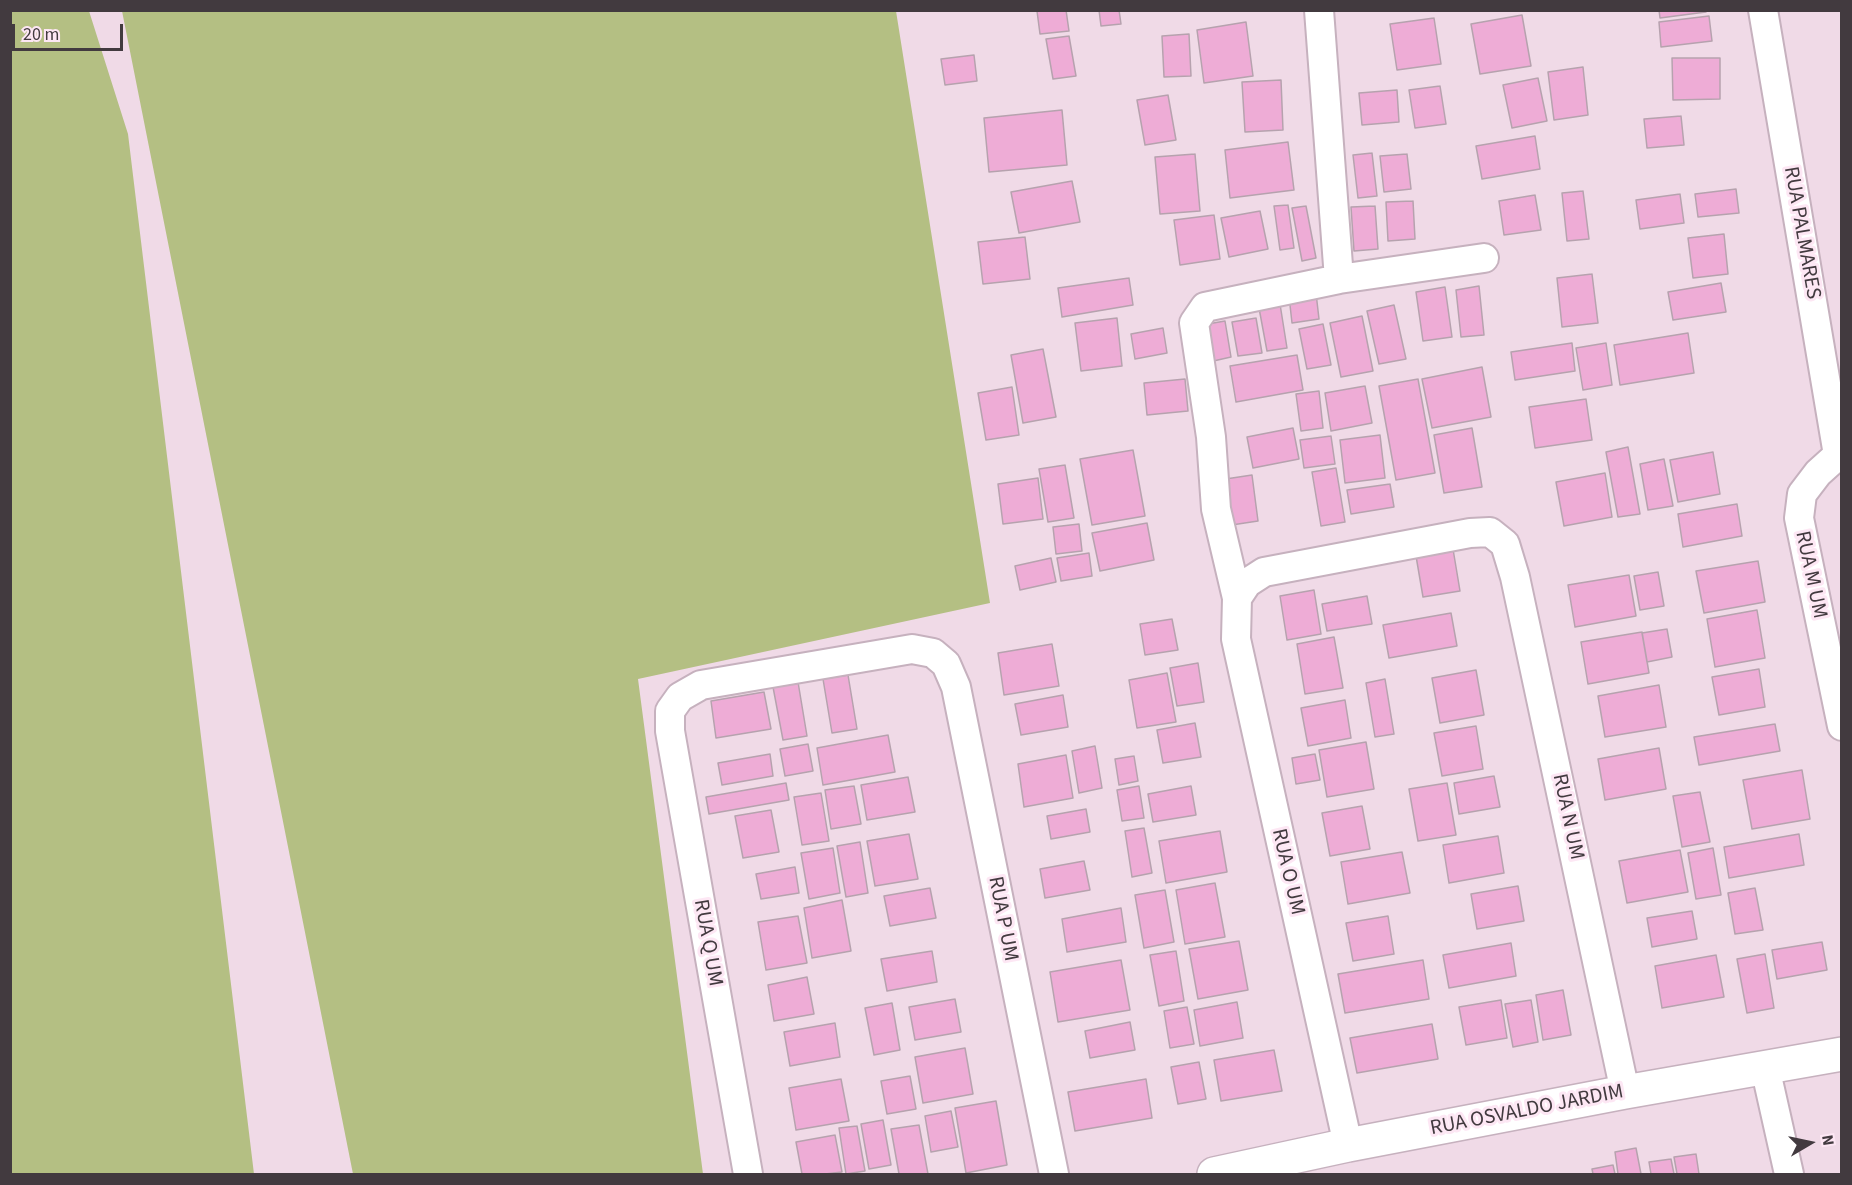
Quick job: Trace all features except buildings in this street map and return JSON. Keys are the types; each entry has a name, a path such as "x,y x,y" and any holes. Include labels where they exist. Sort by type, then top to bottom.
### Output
{"street":[{"path":"1319,10 1339,279"},
{"name":"RUA PALMARES","path":"1763,10 1840,455"},
{"name":"RUA O UM","path":"1348,1145 1236,639 1237,598 1216,508 1211,437 1194,323 1205,307 1339,279 1484,258"},
{"name":"RUA M UM","path":"1840,455 1818,473 1802,494 1799,518 1842,726"},
{"name":"RUA N UM","path":"1237,598 1247,584 1264,572 1470,532 1490,532 1504,544 1515,577 1626,1092"},
{"name":"RUA P UM","path":"670,711 680,697 701,685 912,649 933,653 946,664 956,687 1054,1174"},
{"name":"RUA Q UM","path":"670,711 670,731 748,1174"},
{"name":"RUA OSVALDO JARDIM","path":"1214,1174 1348,1145 1842,1054"},
{"path":"1765,1067 1789,1174"}],"green space":[{"path":"10,11 89,11 128,134 254,1174 11,1174"},
{"path":"122,11 896,11 990,603 638,679 703,1174 353,1174"}]}
